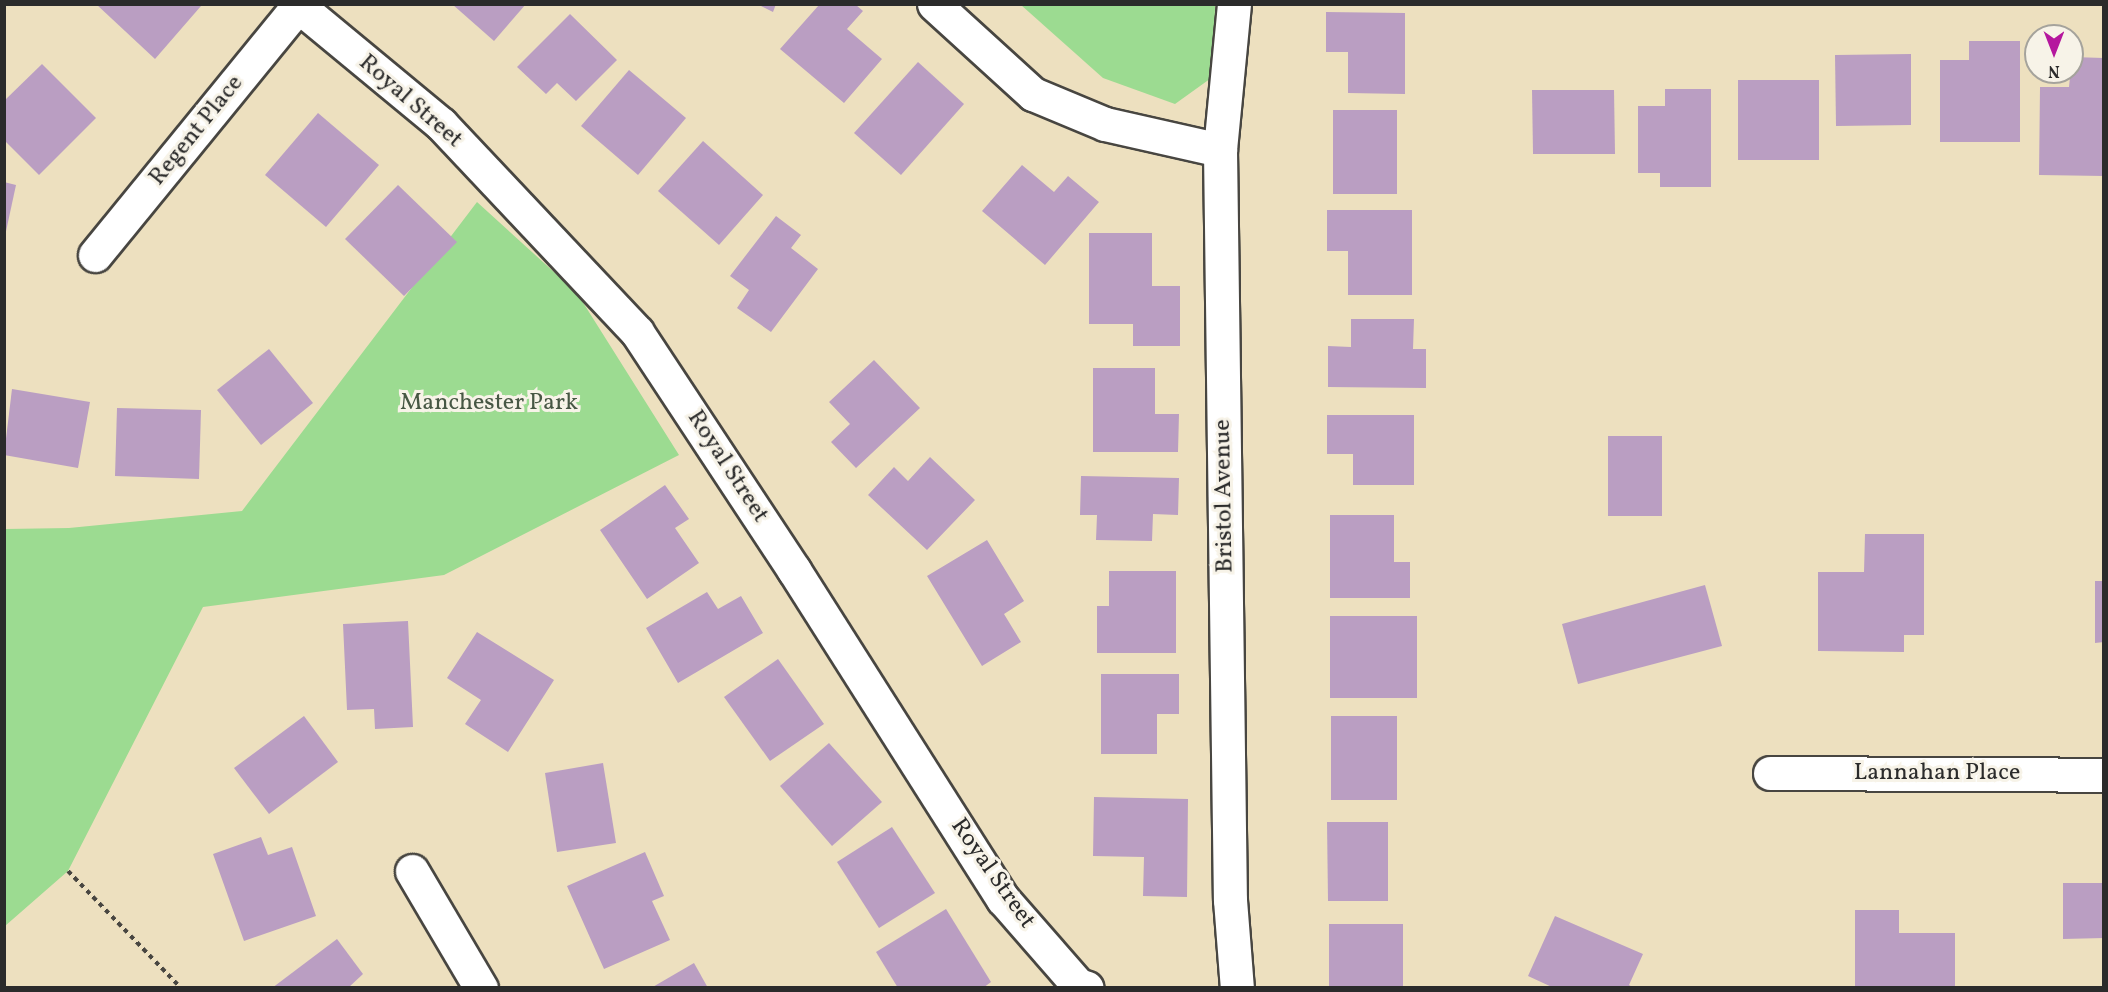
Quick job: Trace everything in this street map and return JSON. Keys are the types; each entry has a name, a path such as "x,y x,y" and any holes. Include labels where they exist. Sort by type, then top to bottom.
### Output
{"street":[{"path":"934,4 1033,94 1105,124 1220,150"},
{"name":"Bristol Avenue","path":"1234,4 1220,150 1230,900 1238,987"},
{"name":"Regent Place","path":"95,255 297,5"},
{"name":"Royal Street","path":"297,5 441,124 638,332 794,570 1003,899 1078,985 1087,987"},
{"name":"Lannahan Place","path":"1770,773 2103,775"},
{"path":"412,871 481,987"}],"path":[{"path":"68,871 181,987"}],"green space":[{"path":"1021,5 1215,5 1214,76 1175,104 1103,78"},
{"name":"Manchester Park","path":"477,202 577,293 679,455 444,575 203,607 68,871 5,926 5,529 69,528 242,511"}],"building":[{"path":"96,4 199,4 201,6 155,59"},
{"path":"452,4 526,4 494,41"},
{"path":"757,4 776,4 773,12"},
{"path":"819,5 856,5 863,11 847,29 882,59 844,103 780,49"},
{"path":"1326,12 1405,13 1405,94 1348,93 1348,52 1326,52"},
{"path":"570,14 617,60 576,101 557,83 546,94 517,67"},
{"path":"1969,41 2020,41 2020,142 1940,142 1940,60 1969,60"},
{"path":"1911,54 1911,125 1836,126 1835,55"},
{"path":"2084,57 2104,58 2104,176 2039,175 2040,87 2069,87 2069,84 2084,84"},
{"path":"918,62 964,104 901,175 854,133"},
{"path":"42,64 96,118 39,175 4,140 4,101"},
{"path":"629,70 686,118 638,175 581,126"},
{"path":"1738,80 1819,80 1819,160 1738,160"},
{"path":"1665,89 1711,89 1711,187 1660,187 1660,173 1638,173 1638,106 1665,106"},
{"path":"1532,90 1614,90 1615,154 1533,154"},
{"path":"1333,110 1397,110 1397,194 1333,194"},
{"path":"318,113 379,165 326,227 265,175"},
{"path":"703,141 763,195 719,245 658,191"},
{"path":"1022,165 1054,192 1068,176 1099,202 1045,265 982,211"},
{"path":"4,182 16,185 5,236 4,236"},
{"path":"398,185 457,242 404,296 345,239"},
{"path":"1327,210 1412,210 1412,295 1348,295 1348,251 1327,251"},
{"path":"776,216 801,235 791,248 818,269 771,332 737,308 749,290 730,276"},
{"path":"1089,233 1152,233 1152,286 1180,286 1180,346 1133,346 1133,324 1089,324"},
{"path":"1351,319 1414,319 1413,349 1426,349 1426,388 1328,387 1328,346 1351,347"},
{"path":"269,349 313,403 261,445 217,390"},
{"path":"874,360 920,408 856,468 831,442 850,424 829,402"},
{"path":"1093,368 1155,368 1155,414 1179,414 1178,452 1093,452"},
{"path":"12,389 90,402 78,468 4,455"},
{"path":"117,408 201,410 199,479 115,476"},
{"path":"1327,415 1414,415 1414,485 1353,485 1353,454 1327,454"},
{"path":"1608,436 1662,436 1662,516 1608,516"},
{"path":"930,457 975,500 927,550 868,495 894,467 908,481"},
{"path":"1081,476 1179,478 1178,515 1153,514 1152,541 1096,540 1097,515 1080,515"},
{"path":"665,485 689,519 675,528 699,563 647,599 600,530"},
{"path":"1330,515 1394,515 1394,562 1410,562 1410,598 1330,598"},
{"path":"1865,534 1924,534 1924,635 1904,635 1904,652 1818,651 1818,572 1864,572"},
{"path":"987,540 1024,601 1004,614 1021,642 982,666 927,576"},
{"path":"1109,571 1176,571 1176,653 1097,653 1097,606 1109,606"},
{"path":"2095,581 2104,581 2104,642 2095,643"},
{"path":"1705,585 1722,646 1578,684 1562,624"},
{"path":"707,592 718,609 741,596 763,633 678,683 646,628"},
{"path":"1330,616 1417,616 1417,698 1330,698"},
{"path":"408,621 413,727 375,729 374,709 347,710 343,624"},
{"path":"477,632 554,680 508,752 465,724 481,700 447,678"},
{"path":"778,659 824,724 770,761 724,697"},
{"path":"1101,674 1179,674 1179,714 1157,714 1157,754 1101,754"},
{"path":"304,716 338,762 269,814 234,768"},
{"path":"1331,716 1397,716 1397,800 1331,800"},
{"path":"829,743 882,802 832,846 780,786"},
{"path":"603,763 616,843 557,852 545,773"},
{"path":"1094,797 1188,799 1187,897 1143,896 1144,857 1093,856"},
{"path":"1327,822 1388,822 1388,901 1328,901"},
{"path":"892,827 935,893 879,928 837,862"},
{"path":"261,837 268,855 292,847 316,916 244,941 213,854"},
{"path":"645,852 664,896 652,901 670,940 604,969 567,886"},
{"path":"2063,883 2104,883 2104,938 2063,939"},
{"path":"946,909 991,982 983,988 898,988 876,952"},
{"path":"1855,910 1899,910 1899,933 1955,933 1955,988 1855,988"},
{"path":"1555,916 1643,954 1629,985 1634,988 1554,988 1528,976"},
{"path":"1329,924 1403,924 1403,988 1329,988"},
{"path":"337,939 363,974 348,988 272,988"},
{"path":"694,963 708,988 651,988"}]}
